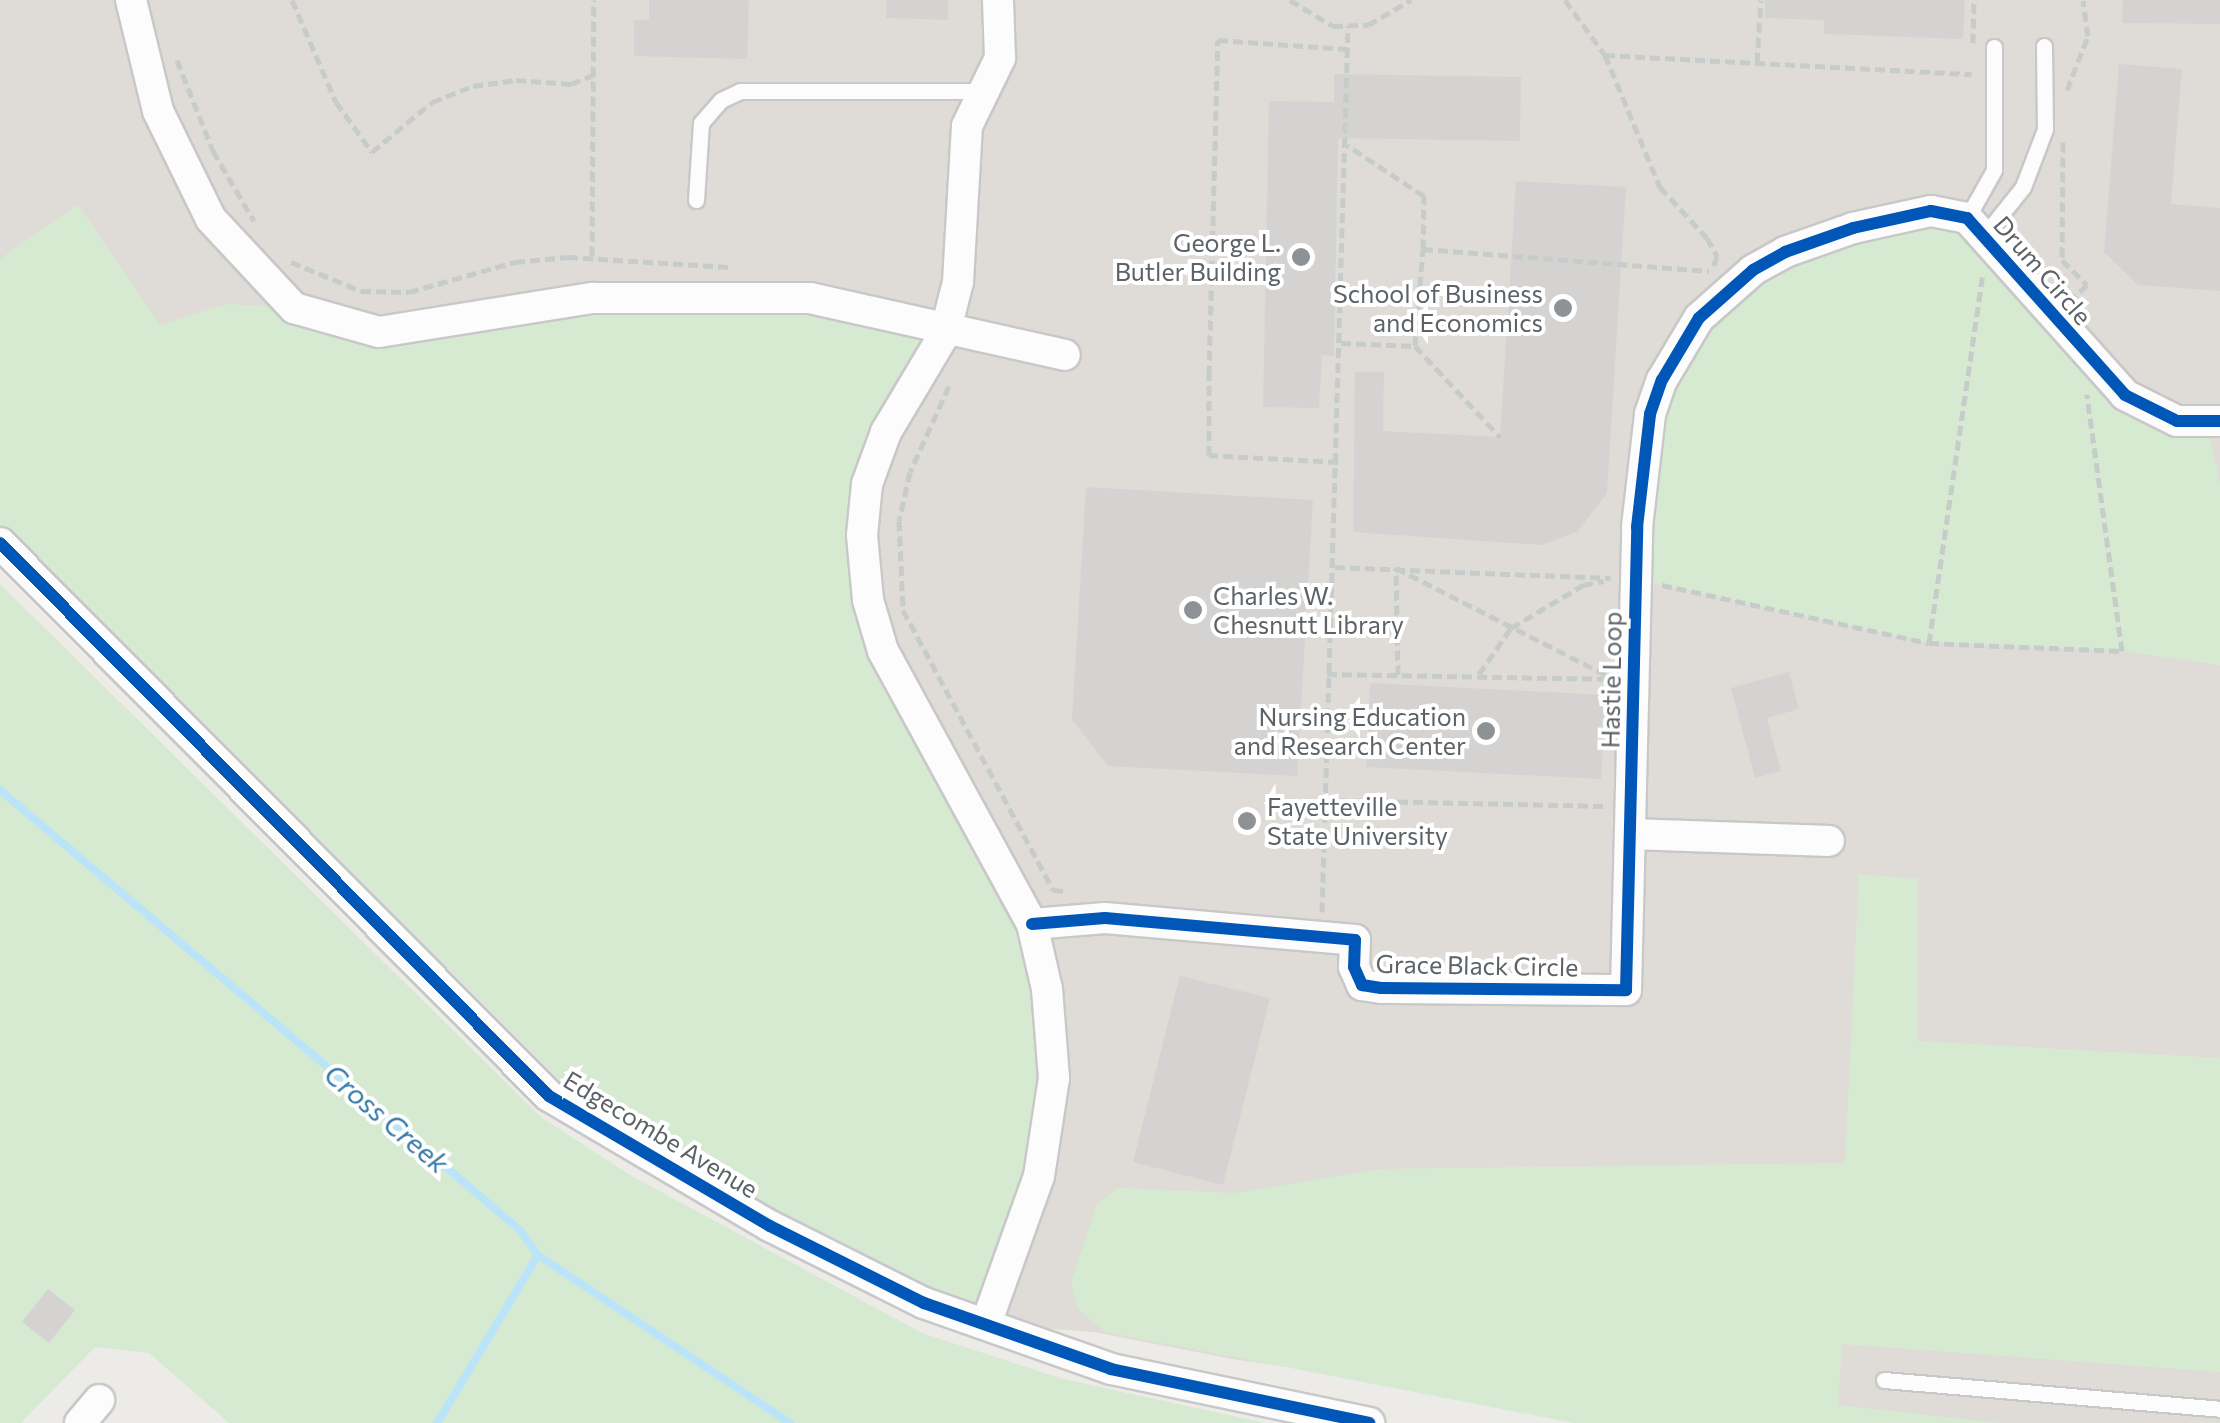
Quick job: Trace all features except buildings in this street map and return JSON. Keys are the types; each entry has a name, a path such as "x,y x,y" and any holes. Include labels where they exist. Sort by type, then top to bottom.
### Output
{"street":[{"path":"131,0 158,111 211,220 294,308 380,332 592,298 748,295 870,307 945,332 1065,354"},
{"path":"986,1324 1039,1176 1050,1112 1053,1046 1032,924 898,686 870,611 863,572 868,484 886,432 945,332 958,282 966,126 988,90 1000,58 998,0"},
{"name":"Drum Circle","path":"1637,528 1650,414 1662,380 1699,318 1724,293 1784,252 1852,228 1931,211 1983,237 2125,395 2155,414 2220,421"},
{"name":"Hastie Loop","path":"1632,834 1637,528"},
{"name":"Edgecombe Avenue","path":"0,543 549,1096 770,1226 924,1303 1111,1369 1369,1423"},
{"path":"1632,834 1829,841"},
{"name":"Grace Black Circle","path":"1032,924 1105,918 1355,940 1354,967 1362,984 1381,988 1626,990 1632,834"}],"lane":[{"path":"1983,237 2023,188 2045,128 2044,46"},
{"path":"1983,237 1994,170 1994,48"},
{"path":"696,200 700,124 720,100 740,91 988,90"},
{"path":"1884,1380 2220,1409"}],"path":[{"path":"292,0 336,102 372,152 432,102 473,86 516,80 570,84 594,75"},
{"path":"592,256 594,0"},
{"path":"1290,0 1333,26 1368,25 1411,0"},
{"path":"1423,249 1712,271 1717,256 1660,187 1605,54 1565,0"},
{"path":"1757,63 1761,0"},
{"path":"1605,54 1972,76 1974,0"},
{"path":"2067,94 2088,36 2084,0"},
{"path":"1306,914 1322,919 1348,25"},
{"path":"1338,462 1209,455 1211,316 1218,40 1348,49"},
{"path":"172,44 213,151 262,232"},
{"path":"2053,158 2064,129 2062,260 2087,285 2072,304 2058,290"},
{"path":"1346,144 1424,196 1415,346"},
{"path":"1930,644 1983,237"},
{"path":"286,260 321,280 361,290 409,292 515,262 592,256 748,269"},
{"path":"1340,343 1415,346 1500,438"},
{"path":"1635,579 1930,644 2122,652 2081,347"},
{"path":"950,383 910,472 900,521 904,610 1053,890 1072,892"},
{"path":"1335,567 1617,578 1584,585 1511,628 1479,674"},
{"path":"1327,674 1614,679 1396,568"},
{"path":"1396,568 1398,675"},
{"path":"1323,800 1609,806"}],"shaded area":[{"name":"Fayetteville State University","path":"0,0 2220,0 2220,1423 1680,1423 1232,1359 1094,1332 986,1324 549,1096 0,567"}],"green space":[{"path":"78,205 160,325 228,304 294,308 380,332 748,295 945,333 886,432 868,600 1037,939 1042,1163 986,1324 549,1096 0,545 0,259"},
{"path":"1967,218 2125,395 2206,421 2220,483 2220,665 2122,651 1920,641 1635,579 1637,527 1679,348 1785,252"},
{"path":"0,584 541,1117 630,1175 922,1333 1063,1379 1265,1423 229,1423 149,1353 95,1347 21,1423 0,1423"},
{"path":"1859,874 1918,879 1918,1041 2220,1058 2220,1372 1842,1344 1838,1405 1999,1423 1574,1423 1105,1332 1078,1309 1071,1282 1097,1204 1117,1188 1235,1193 1380,1169 1845,1163"}],"waterway":[{"name":"Cross Creek","path":"0,790 519,1229 538,1255 790,1423"},
{"path":"437,1423 538,1255"}],"cycle path":[{"path":"1032,924 1105,918 1355,940 1354,967 1362,985 1381,988 1626,990 1637,527 1650,414 1662,380 1699,318 1753,270 1785,252 1853,228 1931,211 1967,218 2125,395 2177,421 2220,421"},
{"path":"0,543 549,1096 770,1226 924,1303 1111,1369 1369,1423"}],"place":[{"name":"George L. Butler Building","path":"1301,257"},
{"name":"School of Business and Economics","path":"1563,308"},
{"name":"Charles W. Chesnutt Library","path":"1193,610"},
{"name":"Nursing Education and Research Center","path":"1486,731"},
{"name":"Fayetteville State University","path":"1247,821"}]}
